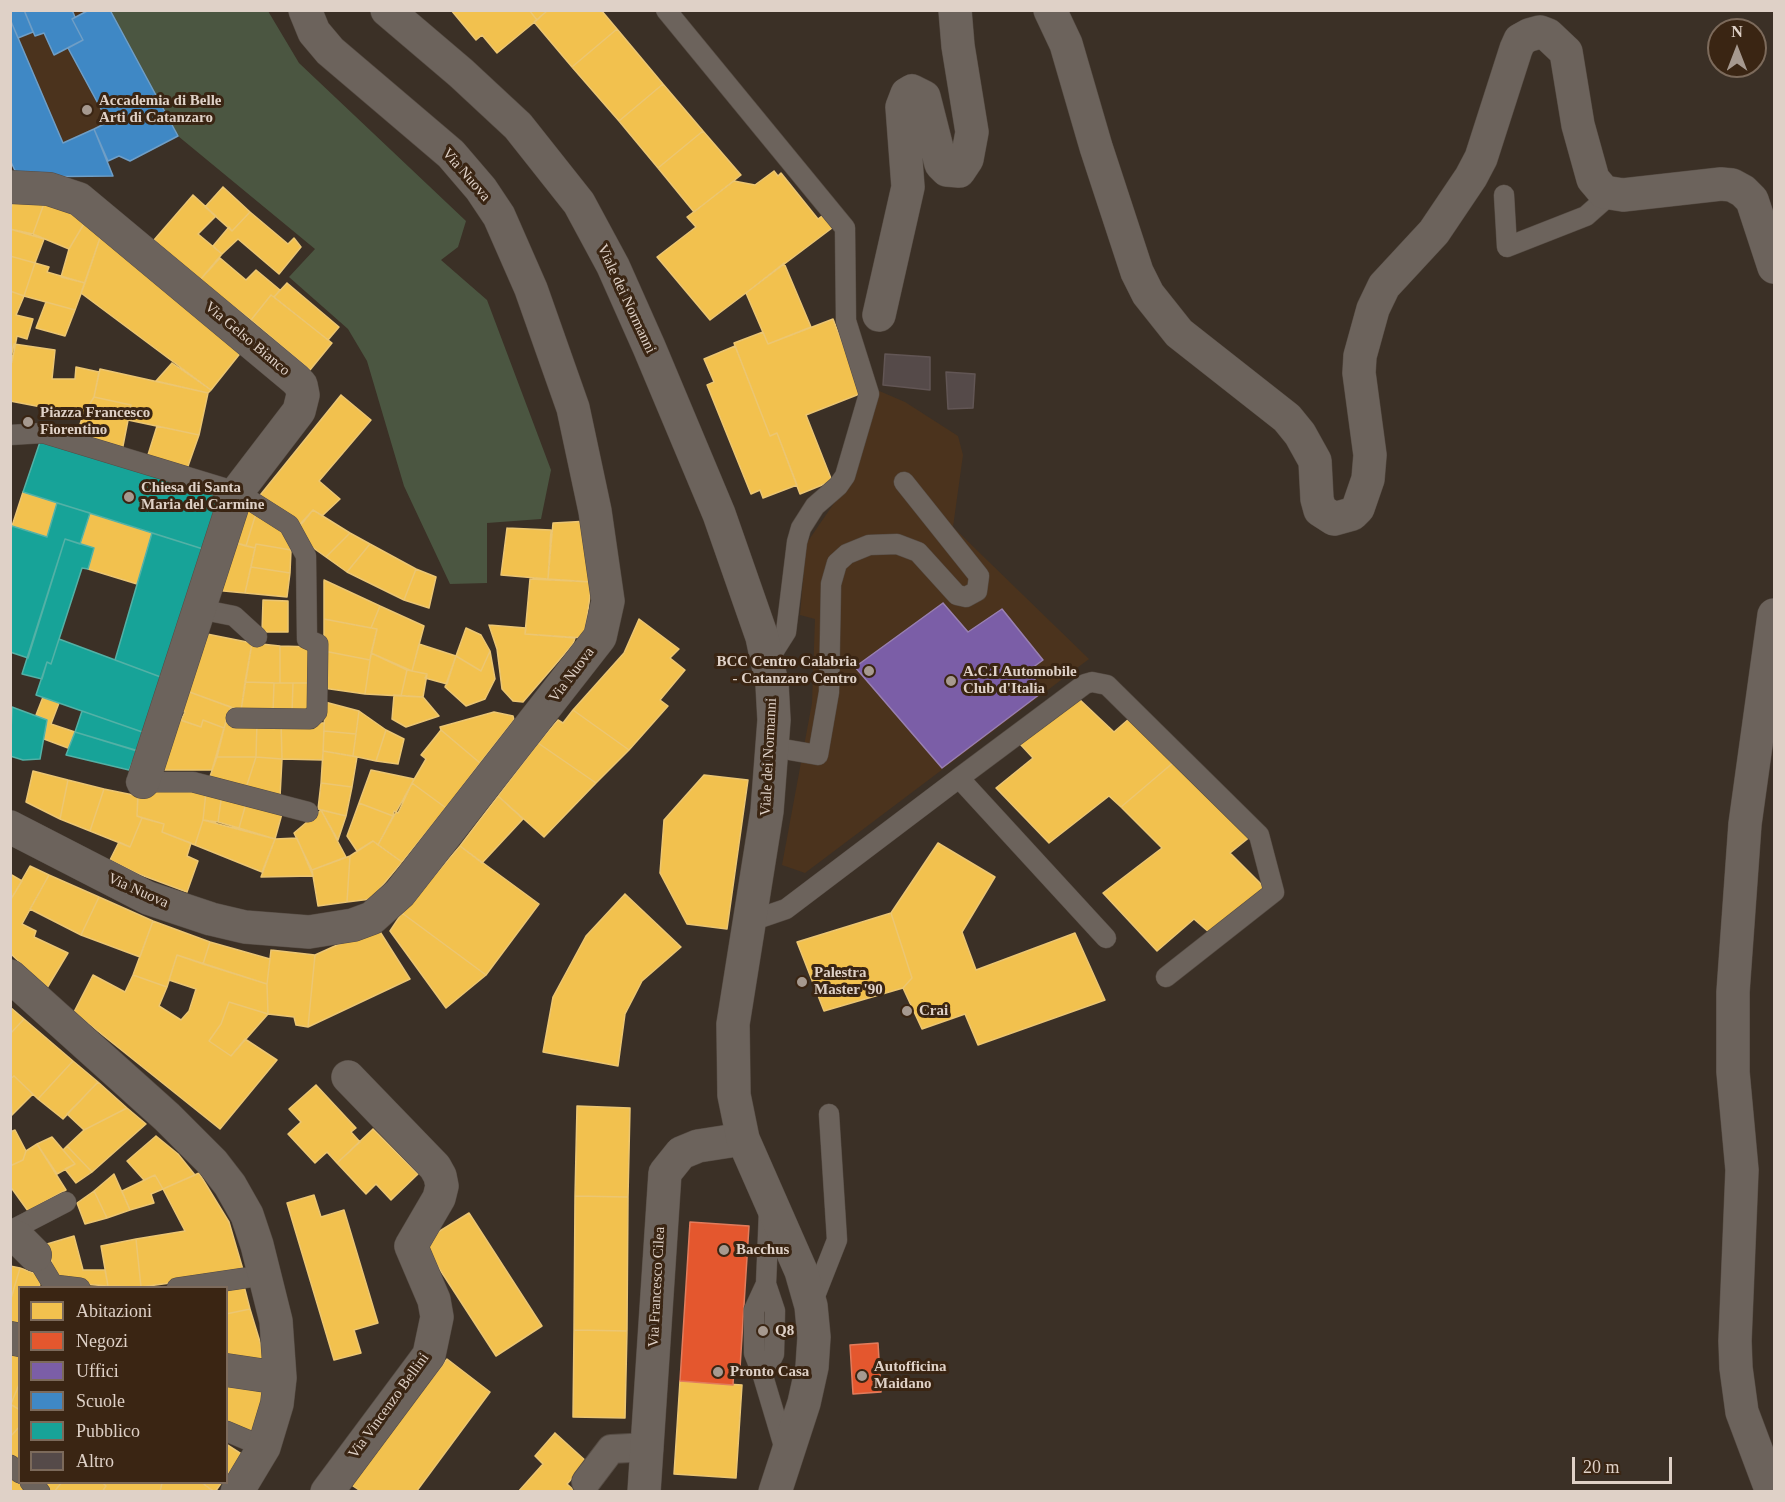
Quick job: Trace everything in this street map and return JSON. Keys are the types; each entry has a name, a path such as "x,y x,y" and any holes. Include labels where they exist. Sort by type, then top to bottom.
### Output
{"street":[{"name":"Via Nuova","path":"10,827 148,898 211,919 244,927 309,932 353,926 372,918 400,893 600,637 608,601 595,511 573,408 559,362 531,289 499,216 481,189 450,154 330,51 314,32 305,10"},
{"name":"Viale dei Normanni","path":"387,10 462,73 518,126 579,203 613,266 719,514 753,609 767,662 772,684 772,747 767,811 733,1024 732,1054 734,1095 743,1139 801,1271 811,1306 812,1367 804,1403 775,1491"},
{"path":"879,315 908,187 902,107 907,94 912,92 924,97 938,157 947,170 959,171 967,159 972,132 958,46 955,10"},
{"path":"1050,10 1066,44 1096,147 1137,272 1148,294 1179,333 1287,418 1300,434 1315,461 1317,500 1320,510 1334,519 1353,514 1358,508 1368,479 1370,454 1359,373 1360,356 1373,309 1384,286 1434,232 1472,177 1481,158 1516,49 1520,40 1528,35 1540,32 1548,35 1566,52 1578,125 1593,179 1604,192 1611,194 1721,184 1732,185 1743,191 1752,201 1774,267"},
{"name":"Via Gelso Bianco","path":"10,187 49,189 79,199 301,385 303,395 299,411 237,492 199,609 136,782"},
{"path":"1772,1491 1742,1412 1736,1368 1734,1341 1742,1170 1733,1072 1733,992 1746,824 1774,615"},
{"path":"10,976 167,1117 213,1163 230,1185 247,1215 276,1321 280,1378 277,1404 264,1447 237,1491"},
{"name":"Via Vincenzo Bellini","path":"327,1491 429,1355 437,1317 434,1300 411,1246 439,1198 442,1186 440,1176 435,1167 348,1077"},
{"name":"Via Francesco Cilea","path":"644,1491 649,1447 665,1173 681,1153 698,1146 743,1139"},
{"path":"228,1370 280,1378"},
{"path":"586,1482 611,1449 649,1447"}],"lane":[{"path":"666,10 845,228 846,321 867,386 867,402 845,476 838,486 815,506 801,528 796,542 786,632 767,662"},
{"path":"1504,195 1507,247 1586,216 1611,194"},
{"path":"10,435 43,433 237,492 289,525 306,556 307,639 318,644 316,715 310,719 236,717"},
{"path":"772,747 818,755 829,692 831,584 837,563 847,554 869,545 897,544 918,552 957,595 966,597 977,591 979,576 904,482"},
{"path":"199,609 234,616 257,637"},
{"path":"748,922 786,909 1085,684 1100,682 1107,686 1259,835 1274,892 1166,977"},
{"path":"959,778 1106,938"},
{"path":"136,782 193,782 308,812"},
{"path":"811,1306 837,1240 830,1114"},
{"path":"769,1201 766,1284 775,1311 774,1354 763,1376 787,1456"},
{"path":"55,1286 19,1240 66,1202"},
{"path":"184,1286 265,1275"},
{"path":"228,1432 264,1447"}],"shaded area":[{"name":"Accademia di Belle Arti di Catanzaro","path":"11,11 110,11 178,136 130,161 119,156 108,161 113,176 18,177"},
{"path":"877,390 905,402 958,436 963,455 953,527 1089,659 805,873 782,865 812,703 815,619 800,615 806,544 854,474 871,421"}],"green space":[{"path":"110,11 268,11 299,63 466,221 458,247 441,260 487,300 551,470 541,519 487,523 487,583 450,584 404,486 367,361 348,329 289,277 315,249 178,136"}],"building: Abitazioni":[{"path":"451,10 529,10 537,20 497,53 482,35 476,40"},
{"path":"529,10 548,10 537,20"},
{"path":"548,10 601,10 617,29 572,67 534,22"},
{"path":"617,29 663,84 619,121 572,67"},
{"path":"663,84 703,131 658,168 619,121"},
{"path":"703,131 741,175 694,212 658,168"},
{"path":"774,171 778,176 781,173 818,219 826,213 836,225 710,320 657,257 696,227 687,217 734,181 755,185"},
{"path":"223,187 250,212 232,231 205,207"},
{"path":"16,194 46,198 33,234 10,229 10,211"},
{"path":"193,195 216,216 198,234 222,254 200,280 154,240"},
{"path":"46,198 85,222 69,249 33,234"},
{"path":"250,212 288,244 294,238 301,247 279,274 238,239 222,254 213,246 229,227 232,231"},
{"path":"85,222 101,235 85,283 61,277 69,249"},
{"path":"10,229 44,239 35,263 10,256"},
{"path":"101,235 242,351 211,390 81,293"},
{"path":"10,256 35,263 24,296 10,291"},
{"path":"220,258 246,280 256,270 280,290 274,297 271,295 251,320 200,280"},
{"path":"35,263 49,267 47,272 85,283 75,310 24,296"},
{"path":"784,263 811,327 768,344 746,293"},
{"path":"287,283 339,327 328,340 274,297"},
{"path":"10,291 24,296 16,315 33,319 27,339 17,336 12,362"},
{"path":"271,295 332,343 310,370 251,320"},
{"path":"46,302 75,310 65,336 36,328"},
{"path":"833,319 862,393 806,415 832,481 800,494 777,433 770,436 734,343 763,332 768,344"},
{"path":"14,344 55,350 52,379 75,379 76,367 99,372 94,397 83,415 10,401 10,362"},
{"path":"735,346 770,436 777,433 797,485 763,498 760,490 751,494 707,385 714,382 704,359"},
{"path":"172,363 211,390 208,393 156,381"},
{"path":"100,369 208,393 199,435 128,420 131,405 94,397"},
{"path":"341,395 371,420 319,481 340,499 322,516 313,510 299,525 257,499"},
{"path":"94,397 131,405 122,451 75,440 83,415"},
{"path":"157,426 199,435 187,469 147,458"},
{"path":"23,492 57,503 47,537 12,526"},
{"path":"243,502 257,510 246,546 229,541"},
{"path":"257,510 292,537 291,550 256,544 255,548 246,546"},
{"path":"313,510 350,533 326,557 298,537 295,532"},
{"path":"90,513 152,533 137,584 88,569 94,548 80,544"},
{"path":"589,521 592,582 548,579 553,523"},
{"path":"507,528 551,530 548,579 501,575"},
{"path":"350,533 370,544 347,572 326,557"},
{"path":"229,541 255,548 245,593 213,590"},
{"path":"256,544 291,550 290,573 251,567"},
{"path":"370,544 416,569 404,600 347,572"},
{"path":"251,567 290,573 287,597 245,593"},
{"path":"416,569 436,577 429,608 404,600"},
{"path":"530,579 592,582 584,638 525,634"},
{"path":"324,580 380,606 371,628 324,619"},
{"path":"263,600 288,601 288,632 262,632"},
{"path":"380,606 424,626 412,671 371,653 377,629 371,628"},
{"path":"324,619 377,629 370,660 324,651"},
{"path":"639,619 679,649 670,658 685,670 660,700 668,706 629,750 573,710 624,653"},
{"path":"489,625 526,628 525,634 575,638 573,644 523,702 513,701 502,689 497,649"},
{"path":"466,628 481,635 490,651 481,671 456,656"},
{"path":"202,633 252,643 241,711 184,690"},
{"path":"252,643 280,646 280,683 245,682"},
{"path":"419,644 456,656 447,684 425,678 427,674 412,671"},
{"path":"280,646 314,647 314,683 280,683"},
{"path":"324,651 370,660 365,694 323,688"},
{"path":"490,651 495,679 485,699 466,706 445,687 456,656 481,671"},
{"path":"371,653 407,670 401,696 365,694"},
{"path":"407,670 427,674 423,697 401,696"},
{"path":"245,682 274,683 273,712 241,711"},
{"path":"274,683 293,683 292,713 273,712"},
{"path":"293,683 314,683 313,713 292,713"},
{"path":"184,690 231,707 224,728 203,720 201,727 181,720 185,712 177,710"},
{"path":"394,695 423,697 439,716 406,727 392,719"},
{"path":"43,697 59,703 51,724 75,732 68,748 44,739 47,720 36,715"},
{"path":"1078,698 1114,732 1130,718 1174,762 1121,807 1109,796 1049,843 996,788 1033,758 1020,744"},
{"path":"325,702 359,711 356,734 324,731"},
{"path":"573,710 629,750 596,783 538,743 558,720 563,723"},
{"path":"359,711 386,730 376,761 353,756"},
{"path":"494,712 513,716 514,720 480,763 440,727"},
{"path":"174,718 201,727 203,720 224,728 212,770 158,770"},
{"path":"226,721 257,722 256,757 217,757"},
{"path":"257,722 281,722 282,759 256,757"},
{"path":"281,722 324,723 323,760 282,759"},
{"path":"386,730 404,739 398,764 376,761"},
{"path":"441,730 480,763 446,808 412,783 426,759 421,755"},
{"path":"324,731 356,734 353,756 323,751"},
{"path":"538,743 596,783 544,837 498,796"},
{"path":"323,751 357,757 352,787 321,783"},
{"path":"217,757 256,757 246,788 209,779"},
{"path":"256,757 282,759 280,797 246,788"},
{"path":"1174,762 1251,836 1230,853 1268,891 1211,934 1194,919 1157,951 1103,893 1162,848 1121,807"},
{"path":"371,770 414,779 398,813 394,811 393,816 359,803"},
{"path":"33,771 68,780 60,819 26,802"},
{"path":"704,775 748,780 727,929 687,924 660,873 664,820"},
{"path":"68,780 104,789 90,831 60,819"},
{"path":"321,783 352,787 346,816 318,809"},
{"path":"412,783 446,808 402,862 378,845"},
{"path":"104,789 138,796 137,816 142,818 130,847 90,831"},
{"path":"138,791 206,792 203,820 195,845 162,832 164,824 137,816"},
{"path":"206,792 222,793 218,822 203,820"},
{"path":"222,793 247,800 239,828 218,822"},
{"path":"498,796 523,819 482,863 460,846"},
{"path":"247,800 283,810 275,839 239,828"},
{"path":"359,803 393,816 378,845 373,841 357,851 347,836"},
{"path":"321,810 346,857 312,870 294,833"},
{"path":"321,810 346,816 338,840"},
{"path":"142,818 164,824 162,832 191,843 187,856 198,861 187,892 136,873 110,860 119,842 130,847"},
{"path":"203,820 275,839 262,872 195,845"},
{"path":"297,838 313,876 261,877 275,839"},
{"path":"373,841 402,862 371,899 347,902 350,856"},
{"path":"938,843 995,877 962,932 976,970 1075,933 1105,1000 978,1045 965,1014 922,1029 903,988 912,978 891,913"},
{"path":"460,846 539,904 486,975 402,913"},
{"path":"350,856 347,902 318,906 312,870"},
{"path":"30,866 49,875 22,924 36,931 34,937 68,953 47,988 10,953 10,901"},
{"path":"10,874 22,881 11,899 10,899"},
{"path":"49,875 99,897 81,935 30,909"},
{"path":"625,894 681,947 642,981 625,1014 618,1066 543,1052 553,997 586,936"},
{"path":"99,897 153,921 140,957 81,935"},
{"path":"402,913 486,975 446,1008 390,931"},
{"path":"891,913 912,978 903,988 824,1011 797,942"},
{"path":"153,921 210,942 203,964 177,955 167,987 133,975"},
{"path":"377,927 410,979 308,1027 315,955"},
{"path":"210,942 270,959 267,984 203,964"},
{"path":"271,950 315,955 308,1027 296,1025 294,1017 268,1014 267,984"},
{"path":"177,955 267,984 268,1014 229,1002 221,1024 209,1041 231,1056 245,1039 277,1060 220,1129 74,1012 93,975 125,992 133,975 167,987 159,1006 181,1020 189,1011 196,989 169,980"},
{"path":"229,1002 268,1014 231,1056 209,1041 221,1024"},
{"path":"10,1007 24,1019 10,1034"},
{"path":"24,1019 73,1061 38,1099 14,1076 10,1079 10,1034"},
{"path":"73,1061 98,1082 63,1119 38,1099"},
{"path":"14,1076 33,1094 12,1115 10,1079"},
{"path":"98,1082 127,1108 84,1130 67,1114"},
{"path":"316,1085 356,1128 351,1132 360,1142 337,1163 327,1152 315,1163 288,1134 301,1122 289,1109"},
{"path":"577,1106 630,1108 628,1197 575,1196"},
{"path":"127,1108 146,1124 92,1172 67,1146 84,1130"},
{"path":"373,1129 418,1174 391,1200 376,1184 366,1194 337,1163"},
{"path":"15,1130 26,1151 23,1160 10,1166 10,1132"},
{"path":"156,1136 178,1154 195,1175 163,1189 155,1175 144,1180 127,1161"},
{"path":"52,1137 75,1164 57,1174 37,1144"},
{"path":"37,1144 66,1190 28,1211 10,1186 10,1166 23,1160 26,1151"},
{"path":"67,1146 92,1172 76,1183 65,1169 75,1164 63,1150"},
{"path":"199,1173 229,1222 244,1273 141,1286 136,1239 185,1231 163,1189"},
{"path":"114,1174 130,1210 107,1218 94,1191"},
{"path":"155,1175 163,1189 151,1194 154,1203 130,1210 122,1191"},
{"path":"94,1191 107,1218 85,1224 77,1203"},
{"path":"314,1195 321,1217 344,1210 378,1323 354,1330 361,1353 334,1360 287,1203"},
{"path":"575,1196 628,1197 627,1331 574,1330"},
{"path":"469,1213 542,1326 496,1356 422,1242"},
{"path":"74,1236 83,1270 105,1270 108,1286 57,1282 47,1244"},
{"path":"136,1239 141,1286 108,1286 101,1246"},
{"path":"10,1266 20,1268 10,1302"},
{"path":"20,1268 42,1276 40,1286 18,1286 18,1332 10,1330 10,1302"},
{"path":"243,1282 250,1309 228,1314 228,1287"},
{"path":"250,1309 267,1365 228,1362 228,1314"},
{"path":"574,1330 627,1331 625,1418 573,1417"},
{"path":"10,1346 18,1348 18,1387 11,1404"},
{"path":"447,1359 490,1392 416,1492 362,1492 350,1484"},
{"path":"680,1381 742,1385 736,1478 674,1474"},
{"path":"228,1383 265,1392 256,1434 228,1424"},
{"path":"18,1387 18,1409 11,1404"},
{"path":"10,1404 18,1409 18,1428 10,1437"},
{"path":"18,1428 18,1465 10,1459 10,1437"},
{"path":"555,1433 587,1462 567,1484 576,1492 518,1492 543,1464 535,1456"},
{"path":"228,1445 243,1455 228,1474"},
{"path":"10,1470 18,1480 18,1484 27,1484 34,1492 10,1492"},
{"path":"40,1484 60,1484 54,1492 47,1492"},
{"path":"60,1484 104,1484 106,1486 102,1492 54,1492"},
{"path":"104,1484 162,1484 160,1492 102,1492 106,1486"},
{"path":"162,1484 204,1484 214,1492 160,1492"},
{"path":"204,1484 221,1484 215,1492"}],"building: Negozi":[{"path":"690,1222 749,1226 740,1368 734,1368 733,1385 680,1381"},
{"path":"878,1343 881,1392 853,1394 850,1345"}],"building: Uffici":[{"name":"A.C.I Automobile Club d'Italia","path":"943,603 968,632 1002,609 1043,660 1028,671 1044,691 942,768 855,667"}],"building: Scuole":[{"path":"10,10 24,10 33,32 18,38 10,19"},
{"path":"24,10 72,10 75,17 72,19 83,40 54,55 44,33 35,36"},
{"path":"89,10 110,10 178,136 130,161 119,156 108,161 94,129 108,122 68,48 83,40 72,19"},
{"path":"10,19 63,143 94,129 113,176 18,177 10,160"}],"building: Pubblico":[{"name":"Chiesa di Santa Maria del Carmine","path":"42,436 220,490 203,549 23,492"},
{"path":"57,503 90,513 80,544 65,539 28,658 10,652 10,532 12,526 47,537"},
{"path":"152,533 203,549 166,679 115,660"},
{"path":"65,539 94,548 88,569 82,568 51,664 47,662 42,679 22,674"},
{"path":"59,639 166,679 148,734 36,695 47,662 51,664"},
{"path":"12,707 47,720 40,759 23,760 10,756"},
{"path":"82,711 148,734 142,752 75,732"},
{"path":"75,732 137,751 129,770 66,755"}],"building: Altro":[{"path":"885,354 930,357 930,390 883,385"},
{"path":"946,372 975,374 973,408 948,409"}],"place":[{"name":"Accademia di Belle Arti di Catanzaro","path":"87,110"},
{"name":"Piazza Francesco Fiorentino","path":"28,422"},
{"name":"Chiesa di Santa Maria del Carmine","path":"129,497"},
{"name":"BCC Centro Calabria - Catanzaro Centro","path":"869,671"},
{"name":"A.C.I Automobile Club d'Italia","path":"951,681"},
{"name":"Palestra Master '90","path":"802,982"},
{"name":"Crai","path":"907,1011"},
{"name":"Bacchus","path":"724,1250"},
{"name":"Q8","path":"763,1331"},
{"name":"Pronto Casa","path":"718,1372"},
{"name":"Autofficina Maidano","path":"862,1376"}]}
